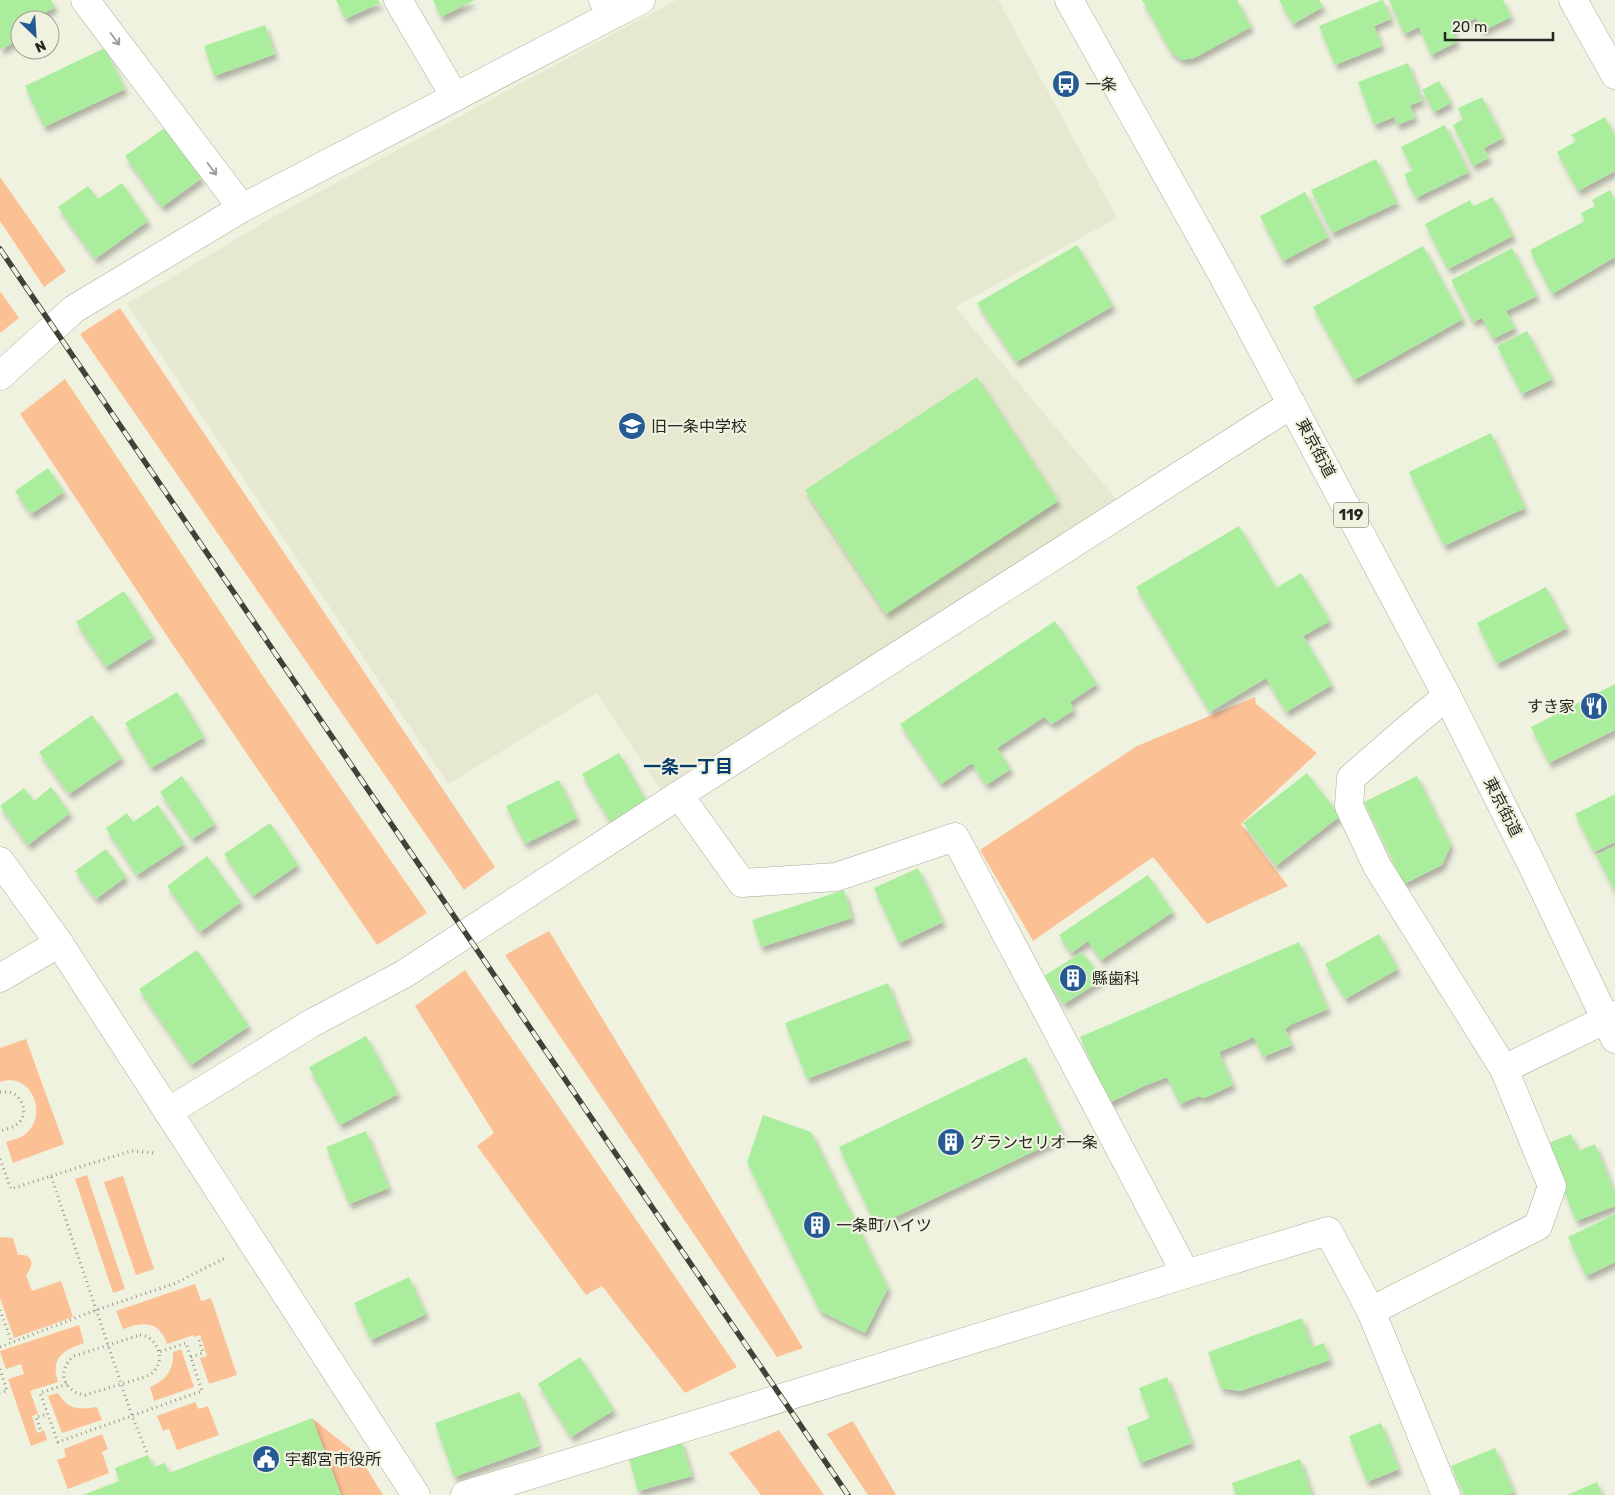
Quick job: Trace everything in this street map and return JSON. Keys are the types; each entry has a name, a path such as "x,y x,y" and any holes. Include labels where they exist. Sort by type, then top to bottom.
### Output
{"main road":[{"path":"85,0 242,208"},
{"path":"398,0 455,97"},
{"path":"0,376 74,309 242,208 455,97 608,7 641,0"},
{"name":"東京街道","path":"1069,0 1222,274 1447,696 1612,1024"},
{"path":"1573,0 1615,75"},
{"path":"168,1112 310,1024 404,974 1292,404"},
{"path":"1371,1311 1538,1226 1552,1186 1504,1069 1377,866 1349,806 1350,778 1447,696"},
{"path":"679,796 742,884 836,877 955,838 1186,1274"},
{"path":"0,861 59,943 416,1495"},
{"path":"0,978 59,943"},
{"path":"1504,1069 1612,1024"},
{"path":"465,1495 1328,1231 1371,1311 1446,1495"}],"path":[{"path":"0,1092 11,1092 20,1098 24,1110 21,1121 11,1128 0,1131"},
{"path":"0,1159 10,1189 131,1151 162,1154"},
{"path":"51,1176 132,1416 148,1455"},
{"path":"0,1347 12,1344 96,1310 176,1283 226,1258"},
{"path":"0,1310 12,1344"},
{"path":"133,1336 146,1336 156,1344 159,1352 158,1364 153,1372 145,1377 85,1395 73,1392 68,1388 63,1375 68,1361 74,1356 108,1344 133,1336"},
{"path":"191,1357 203,1353 199,1340"},
{"path":"67,1384 40,1393 58,1442 202,1391 186,1343 159,1352"},
{"path":"0,1369 7,1391 0,1394"},
{"path":"40,1429 36,1417 48,1414"}],"shaded area":[{"name":"旧一条中学校","path":"676,0 998,0 1117,218 955,307 1117,500 660,789 597,693 448,784 127,304 280,213"},
{"path":"0,177 66,271 44,287 0,221"},
{"path":"0,291 19,318 0,333"},
{"path":"120,308 495,867 464,890 80,334"},
{"path":"65,379 269,685 427,913 377,945 169,639 20,414"},
{"path":"1255,697 1256,704 1317,753 1241,824 1288,886 1207,924 1153,857 1033,941 980,850 1137,746"},
{"path":"549,931 803,1348 777,1357 505,955"},
{"path":"465,970 737,1367 685,1393 602,1286 586,1295 477,1146 494,1133 415,1006"},
{"path":"26,1039 64,1144 13,1163 6,1142 21,1137 30,1129 35,1120 36,1109 34,1099 29,1090 21,1083 12,1080 0,1082 0,1048"},
{"path":"87,1175 125,1289 113,1293 75,1179"},
{"path":"123,1176 154,1269 136,1275 104,1182"},
{"path":"0,1237 13,1238 18,1255 27,1256 31,1260 31,1267 26,1275 32,1291 61,1281 73,1317 14,1338 0,1298"},
{"path":"195,1284 201,1301 211,1298 237,1375 209,1384 200,1358 207,1356 200,1335 194,1337 194,1335 167,1344 160,1331 150,1325 137,1325 123,1329 116,1311"},
{"path":"79,1325 84,1343 60,1356 56,1366 58,1382 30,1391 38,1414 32,1416 37,1433 44,1430 47,1440 31,1446 8,1379 24,1374 21,1364 6,1369 0,1351"},
{"path":"181,1349 194,1387 154,1401 150,1387 165,1378 172,1364 173,1352"},
{"path":"58,1393 66,1403 75,1408 97,1407 102,1420 62,1433 48,1396"},
{"path":"195,1402 199,1409 208,1406 219,1435 177,1450 169,1429 163,1431 157,1416"},
{"path":"312,1418 359,1456 383,1495 341,1495"},
{"path":"853,1421 896,1495 868,1495 827,1434"},
{"path":"779,1430 824,1495 761,1495 729,1453"},
{"path":"102,1434 108,1449 102,1452 109,1473 68,1489 57,1460 66,1457 64,1449"}],"building":[{"path":"0,0 51,0 55,7 49,10 10,10 10,44 0,50"},
{"path":"336,0 378,0 380,3 345,19"},
{"path":"433,0 475,0 441,17"},
{"path":"1142,0 1237,0 1251,27 1194,58 1182,60 1171,52"},
{"path":"1279,0 1319,0 1323,7 1293,24"},
{"path":"1382,0 1391,19 1374,26 1382,46 1335,65 1319,26"},
{"path":"1389,0 1503,0 1511,17 1482,31 1476,18 1451,29 1457,42 1431,55 1419,27 1404,34"},
{"path":"265,25 275,54 214,76 204,46"},
{"path":"105,48 125,89 44,127 25,86"},
{"path":"1408,63 1422,101 1410,105 1415,118 1397,125 1394,117 1374,125 1358,82"},
{"path":"1439,81 1451,103 1434,112 1422,90"},
{"path":"1482,97 1503,138 1484,148 1489,158 1473,166 1453,125 1463,119 1458,108"},
{"path":"1605,117 1615,136 1615,171 1578,191 1557,152 1577,141 1571,135"},
{"path":"1445,125 1469,172 1416,198 1404,174 1413,170 1401,147"},
{"path":"166,127 202,178 162,207 125,156"},
{"path":"1376,159 1397,203 1332,233 1311,190"},
{"path":"122,183 148,221 95,259 58,207 88,186 98,199"},
{"path":"1610,190 1615,200 1615,257 1552,294 1530,250 1585,221 1581,213 1595,206 1592,200"},
{"path":"1305,192 1328,237 1283,261 1260,216"},
{"path":"1493,197 1513,236 1448,269 1425,224 1470,200 1473,206"},
{"path":"1077,245 1113,306 1016,362 977,303"},
{"path":"1423,246 1463,319 1354,380 1313,307"},
{"path":"1512,248 1537,296 1506,311 1515,328 1493,339 1482,318 1473,322 1451,280"},
{"path":"1527,331 1552,379 1522,394 1497,346"},
{"path":"977,377 1058,501 886,614 805,490"},
{"path":"1491,433 1525,508 1444,546 1409,472"},
{"path":"48,468 64,492 31,514 15,491"},
{"path":"1239,526 1276,588 1301,573 1330,621 1303,636 1332,685 1286,712 1266,678 1210,712 1136,587"},
{"path":"1546,587 1567,628 1497,664 1477,623"},
{"path":"124,591 153,637 106,667 76,622"},
{"path":"1055,621 1097,684 1070,702 1074,710 1052,724 1044,717 997,748 1011,769 986,785 972,763 941,784 900,724"},
{"name":"すき家","path":"1615,684 1615,730 1549,763 1531,727"},
{"path":"177,692 204,737 151,768 125,723"},
{"path":"92,715 122,758 69,794 39,752"},
{"path":"619,753 647,802 611,823 582,774"},
{"path":"1307,773 1340,816 1276,866 1243,823"},
{"path":"182,776 215,824 192,839 160,792"},
{"path":"1417,776 1451,845 1442,865 1404,884 1364,802"},
{"path":"559,780 577,818 525,844 506,806"},
{"path":"51,787 70,813 28,845 0,806 24,788 34,801"},
{"path":"1615,794 1615,842 1594,852 1575,814"},
{"path":"158,805 184,844 137,875 106,828 127,813 133,822"},
{"path":"270,823 298,865 253,896 224,854"},
{"path":"1615,846 1615,892 1596,855"},
{"path":"106,849 126,877 96,899 75,871"},
{"path":"207,856 241,902 200,932 167,886"},
{"path":"918,868 943,922 899,943 874,888"},
{"path":"1148,875 1173,912 1101,960 1088,941 1071,953 1059,935"},
{"path":"844,890 852,918 761,947 752,920"},
{"path":"1379,934 1398,969 1345,999 1325,964"},
{"path":"1299,942 1328,1009 1290,1025 1285,1029 1292,1045 1263,1057 1254,1037 1219,1052 1233,1085 1204,1098 1199,1096 1180,1104 1167,1077 1109,1103 1080,1037"},
{"path":"197,950 249,1026 191,1065 139,989"},
{"name":"縣歯科","path":"1082,952 1103,979 1064,1004 1044,976"},
{"path":"888,983 910,1039 807,1079 785,1023"},
{"path":"366,1036 398,1094 340,1125 309,1067"},
{"name":"グランセリオ一条","path":"1026,1057 1064,1137 876,1226 839,1147"},
{"name":"一条町ハイツ","path":"763,1115 811,1132 888,1288 865,1333 820,1311 747,1162"},
{"path":"366,1131 389,1188 349,1204 326,1147"},
{"path":"1571,1134 1578,1151 1595,1144 1615,1193 1615,1206 1576,1221 1546,1144"},
{"path":"1615,1214 1615,1262 1586,1276 1568,1237"},
{"path":"409,1277 426,1314 371,1340 354,1303"},
{"path":"1302,1318 1312,1347 1324,1343 1330,1360 1240,1391 1221,1388 1208,1352"},
{"path":"580,1357 614,1410 571,1437 538,1384"},
{"path":"1167,1377 1192,1443 1140,1463 1127,1427 1150,1418 1139,1388"},
{"path":"520,1392 539,1446 454,1477 435,1423"},
{"name":"宇都宮市役所","path":"312,1418 341,1495 83,1495 119,1481 115,1468 148,1455 153,1467 165,1463 169,1473"},
{"path":"1381,1423 1399,1469 1367,1482 1349,1436"},
{"path":"681,1440 692,1476 638,1491 628,1455"},
{"path":"1495,1448 1514,1492 1507,1495 1464,1495 1451,1466"},
{"path":"1300,1459 1312,1495 1236,1495 1232,1483"},
{"path":"1597,1482 1602,1495 1567,1495"}],"railway":[{"path":"0,249 848,1495"}],"place":[{"name":"一条","path":"1066,84"},
{"name":"旧一条中学校","path":"632,426"},
{"name":"すき家","path":"1594,706"},
{"name":"縣歯科","path":"1073,978"},
{"name":"グランセリオ一条","path":"951,1142"},
{"name":"一条町ハイツ","path":"817,1225"},
{"name":"宇都宮市役所","path":"266,1459"}],"district":[{"name":"一条一丁目","path":"688,767"}]}
